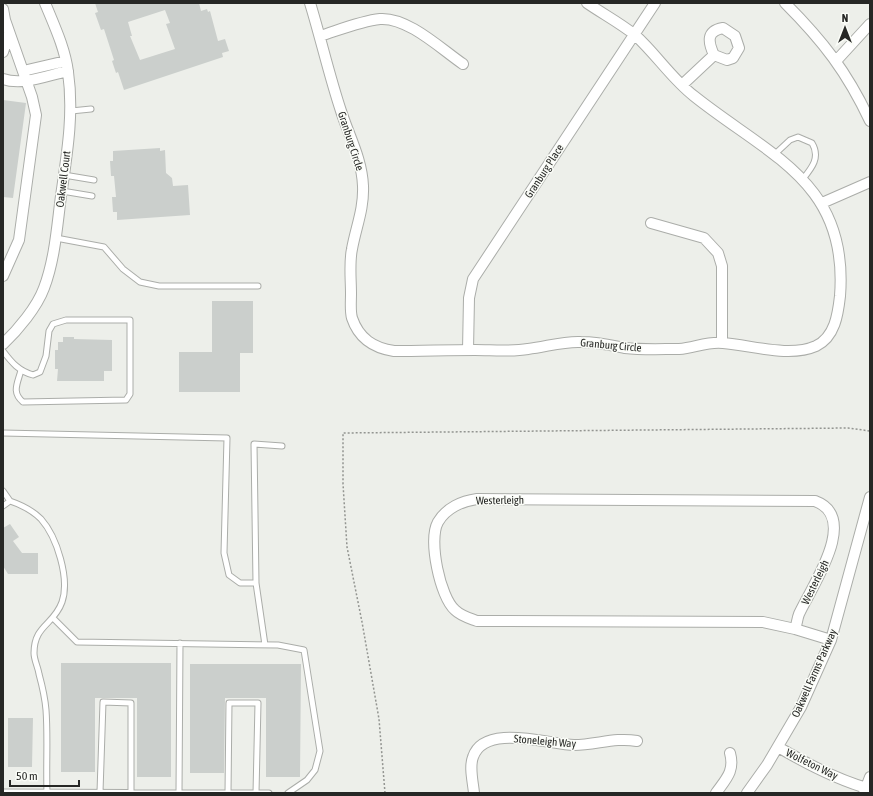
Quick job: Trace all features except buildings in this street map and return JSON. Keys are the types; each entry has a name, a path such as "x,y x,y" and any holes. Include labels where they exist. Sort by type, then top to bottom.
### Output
{"street":[{"name":"Oakwell Court","path":"3,344 14,333 44,290 56,238 62,192 71,111 67,66 62,46 45,3"},
{"name":"Granburg Circle","path":"310,3 341,111 354,145 361,171 363,192 362,212 352,248 350,262 351,316 356,329 368,343 381,349 394,352 528,350 578,342 606,344 628,348 681,348 698,344 722,342 760,349 793,350 816,346 827,337 839,310 841,282 836,242 822,203 802,180 775,154 693,96 634,35 587,3"},
{"name":"Granburg Place","path":"468,350 469,298 473,279 655,3"},
{"path":"785,3 823,43 849,78 870,121"},
{"path":"3,9 9,34 36,114 19,240 3,276"},
{"path":"320,36 371,21 381,19 395,20 408,26 463,64"},
{"path":"836,61 870,24"},
{"path":"3,52 9,34"},
{"path":"682,85 714,55"},
{"path":"3,79 9,81 67,66"},
{"path":"822,203 870,182"},
{"path":"651,223 704,238 718,253 722,266 722,342"},
{"name":"Oakwell Farms Parkway","path":"747,793 778,747 801,707 830,640 870,497"},
{"name":"Westerleigh","path":"795,629 799,615 824,568 834,528 828,510 815,501 477,499 458,504 446,512 438,522 436,551 444,595 455,610 463,616 477,621 763,622 795,629 830,640"},
{"name":"Stoneleigh Way","path":"474,793 471,763 472,757 480,746 492,739 546,740 573,744 601,743 617,739 637,741"},
{"name":"Wolfeton Way","path":"778,747 810,765 866,790"},
{"path":"716,793 731,773 732,767 730,753"},
{"path":"866,790 870,777"}],"lane":[{"path":"71,111 91,109"},
{"path":"775,154 790,140 798,137 812,143 816,156 814,165 802,180"},
{"path":"64,175 94,180"},
{"path":"62,192 92,196"},
{"path":"56,238 104,247 128,274 140,282 153,285 258,286"},
{"path":"3,351 13,364 21,370 33,375 40,372 46,356 49,331 53,324 66,320 130,320 130,394 126,400 23,402 15,393 21,370"},
{"path":"3,433 227,438 224,553 229,575 240,583 256,584"},
{"path":"265,645 256,584 254,444 282,446"},
{"path":"3,491 10,501 24,506 40,518 59,552 64,577 62,601 53,618 39,631 34,642 34,656 46,710 47,792"},
{"path":"3,506 10,501"},
{"path":"53,618 77,642 278,645 304,650 320,751 315,770 307,780 288,793"},
{"path":"179,792 180,643"},
{"path":"100,792 103,702 131,703 131,792"},
{"path":"228,793 229,703 258,703 256,793"},
{"path":"3,792 269,793"}]}
